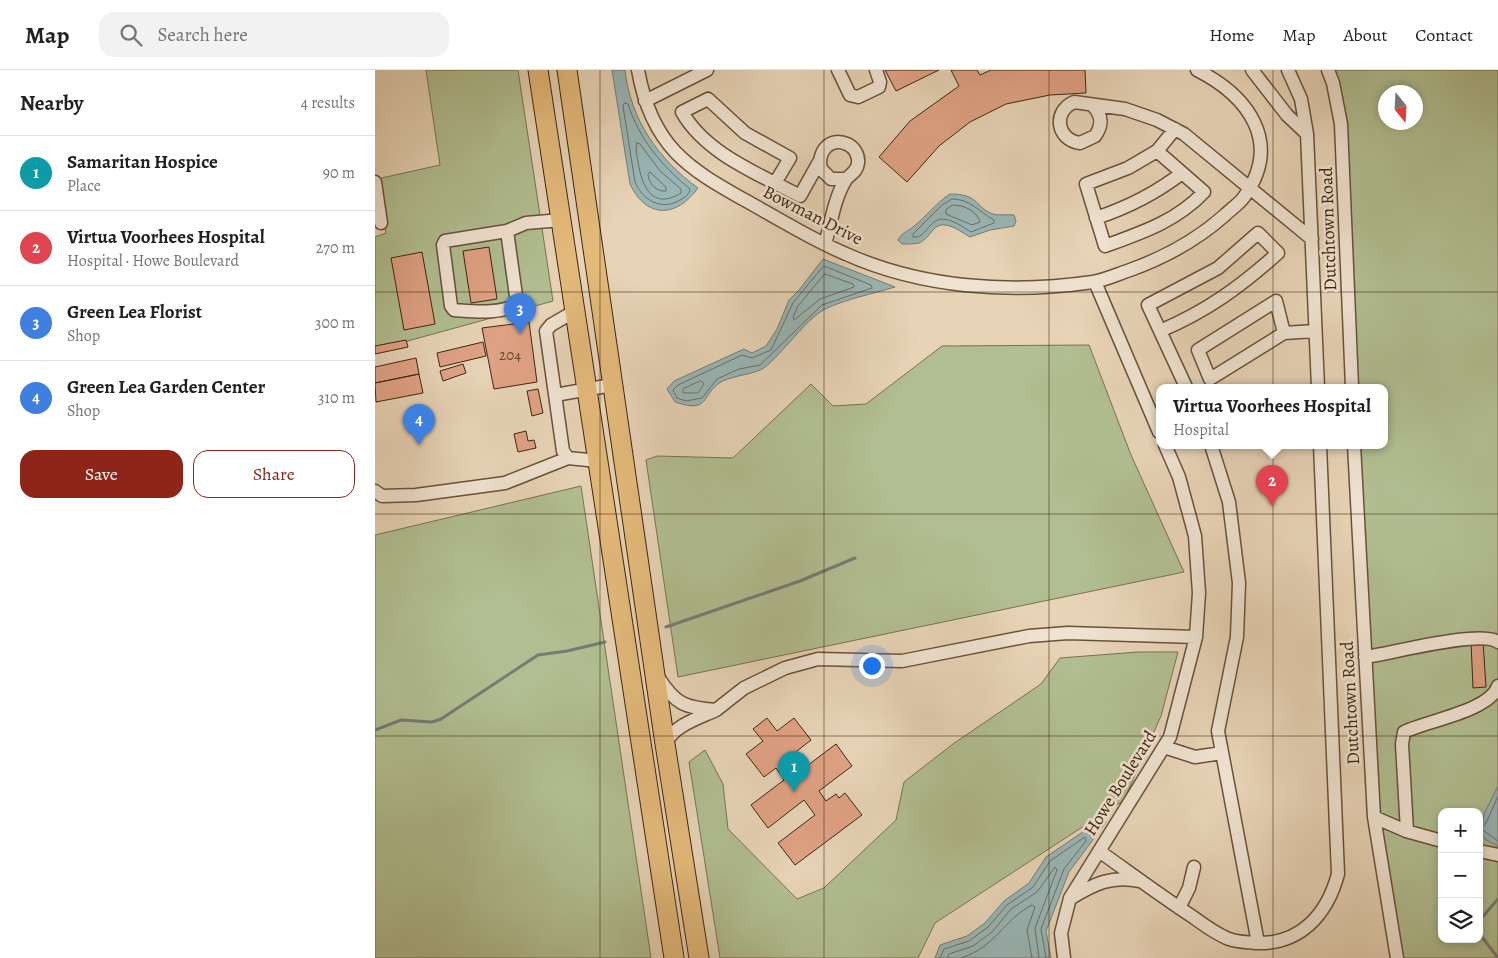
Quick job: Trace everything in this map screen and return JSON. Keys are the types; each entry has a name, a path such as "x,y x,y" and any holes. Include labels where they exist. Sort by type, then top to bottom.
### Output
{"highway":[{"path":"538,70 675,958"},
{"path":"567,70 657,675 665,744 699,958"}],"street":[{"name":"Bowman Drive","path":"638,70 645,101 661,134 678,155 700,175 847,255 886,268 958,284 1021,288 1095,282 1145,264 1180,249 1210,228 1243,198 1261,159 1260,139 1254,119 1243,103 1230,90 1197,70"},
{"path":"645,101 707,70"},
{"path":"838,70 850,95 858,97 879,87 881,82 876,70"},
{"path":"1252,70 1287,115 1307,134"},
{"path":"1287,70 1301,99 1307,134 1318,384"},
{"name":"Dutchtown Road","path":"1328,70 1333,83 1341,124 1352,384"},
{"path":"775,183 790,158 745,134 708,99 683,112 689,122 726,156 775,183 800,196 827,146 838,142 849,145 857,154 858,160 855,172 846,179 825,244"},
{"path":"1093,106 1125,109 1157,120 1175,130 1311,239"},
{"path":"1157,150 1204,192 1195,201 1156,227 1105,246 1086,184 1128,168 1157,150 1175,130"},
{"path":"819,162 825,175 831,179 846,179"},
{"path":"1097,218 1123,209 1159,191 1182,173"},
{"path":"375,182 381,223"},
{"path":"507,232 517,303 513,306 488,312 454,310 451,306 443,245 445,241 507,232 527,223 561,220"},
{"path":"1160,331 1188,319 1220,301 1243,285 1278,254 1258,233 1218,268 1148,305 1160,331 1185,384"},
{"path":"1095,282 1156,420"},
{"path":"1284,333 1276,301 1198,350 1210,379 1284,333 1315,331"},
{"path":"568,458 563,451 546,330 575,311"},
{"path":"555,395 613,385"},
{"name":"Howe Boulevard","path":"1065,958 1061,933 1070,898 1170,737 1196,637 1199,592 1195,536 1179,476 1167,449"},
{"path":"1212,449 1229,502 1239,583 1237,637 1218,731 1258,943"},
{"path":"1099,851 1141,882 1223,937 1240,942 1272,944 1286,940 1299,933 1314,921 1334,891 1338,874 1320,449"},
{"name":"Dutchtown Road","path":"1354,449 1373,817 1397,958"},
{"path":"375,491 382,496 416,495 505,483 568,458 598,461"},
{"path":"665,744 669,736 685,724 716,710 744,688 785,668 818,659 902,661 1029,636 1068,633 1196,637"},
{"path":"1365,657 1474,638 1495,639 1498,642"},
{"path":"657,675 669,694 690,708 716,710"},
{"path":"1407,831 1401,744 1404,732 1473,707 1493,696 1498,686"},
{"path":"1164,747 1195,757 1222,753"},
{"path":"1373,817 1407,831 1438,840"},
{"path":"1483,852 1498,855"},
{"path":"1179,908 1189,888 1194,868"},
{"path":"1070,898 1104,880 1114,878 1141,882"}],"green space":[{"path":"426,70 518,70 553,301 375,350 375,237 386,233 377,179 440,165"},
{"path":"1328,70 1498,70 1498,958 1397,958 1374,817 1354,449 1388,449 1388,384 1352,384 1341,124"},
{"path":"1089,345 1131,455 1184,572 678,677 646,460 657,456 733,458 811,384 833,406 866,404 942,346"},
{"path":"581,486 651,958 375,958 375,535"},
{"path":"1138,652 1178,652 1161,716 1124,800 935,923 918,958 720,958 689,762 705,750 723,784 728,829 797,899 824,888 896,820 904,782 953,744 1041,684 1060,658"}],"water":[{"path":"612,70 625,70 633,105 649,137 671,165 698,188 681,205 672,209 653,209 637,196 630,184"},
{"path":"950,194 972,198 982,208 993,214 1014,215 1016,221 1014,226 990,230 970,237 952,227 943,225 934,229 926,239 919,243 902,244 898,240"},
{"path":"823,259 895,287 850,299 825,309 802,328 764,368 721,382 714,387 700,404 694,406 675,402 667,389 674,381 744,349 752,353 766,346 777,329 789,300"},
{"path":"1498,786 1498,846 1483,836 1484,814"},
{"path":"1103,818 1106,822 1069,872 1046,931 1051,958 935,958 940,945 967,936 985,923 1004,901 1029,883 1046,857"}],"building":[{"path":"885,70 939,70 896,91"},
{"path":"951,70 977,70 980,75 991,70 1085,70 1086,93 1050,95 1006,104 970,122 939,146 907,182 879,157 910,121 959,86"},
{"path":"489,247 497,299 471,303 463,251"},
{"path":"422,252 435,324 404,330 391,258"},
{"path":"529,322 537,382 494,389 482,328"},
{"path":"406,340 408,347 375,354 375,346"},
{"path":"483,342 486,356 440,367 437,353"},
{"path":"416,358 419,374 375,383 375,367"},
{"path":"463,364 466,373 443,381 440,371"},
{"path":"419,374 423,393 376,402 375,383"},
{"path":"538,389 543,413 532,416 527,391"},
{"path":"526,431 528,441 534,440 536,448 518,452 514,434"},
{"path":"1483,641 1486,687 1473,688 1471,642"},
{"path":"767,718 777,731 794,718 811,740 788,758 799,772 836,744 852,766 819,791 826,801 836,794 839,798 845,793 862,815 795,865 778,843 815,815 804,800 768,828 751,805 784,780 776,768 764,777 746,754 763,741 753,729"}],"waterway":[{"path":"666,627 800,581 855,558"},
{"path":"375,730 401,720 432,722 441,719 538,655 567,651 605,642"},
{"path":"1483,916 1498,899"},
{"path":"1483,938 1498,958"}],"place":[{"name":"Green Lea Florist","path":"520,334"},
{"name":"Green Lea Garden Center","path":"419,445"},
{"name":"Virtua Voorhees Hospital","path":"1272,506"},
{"name":"Samaritan Hospice","path":"794,792"}]}
